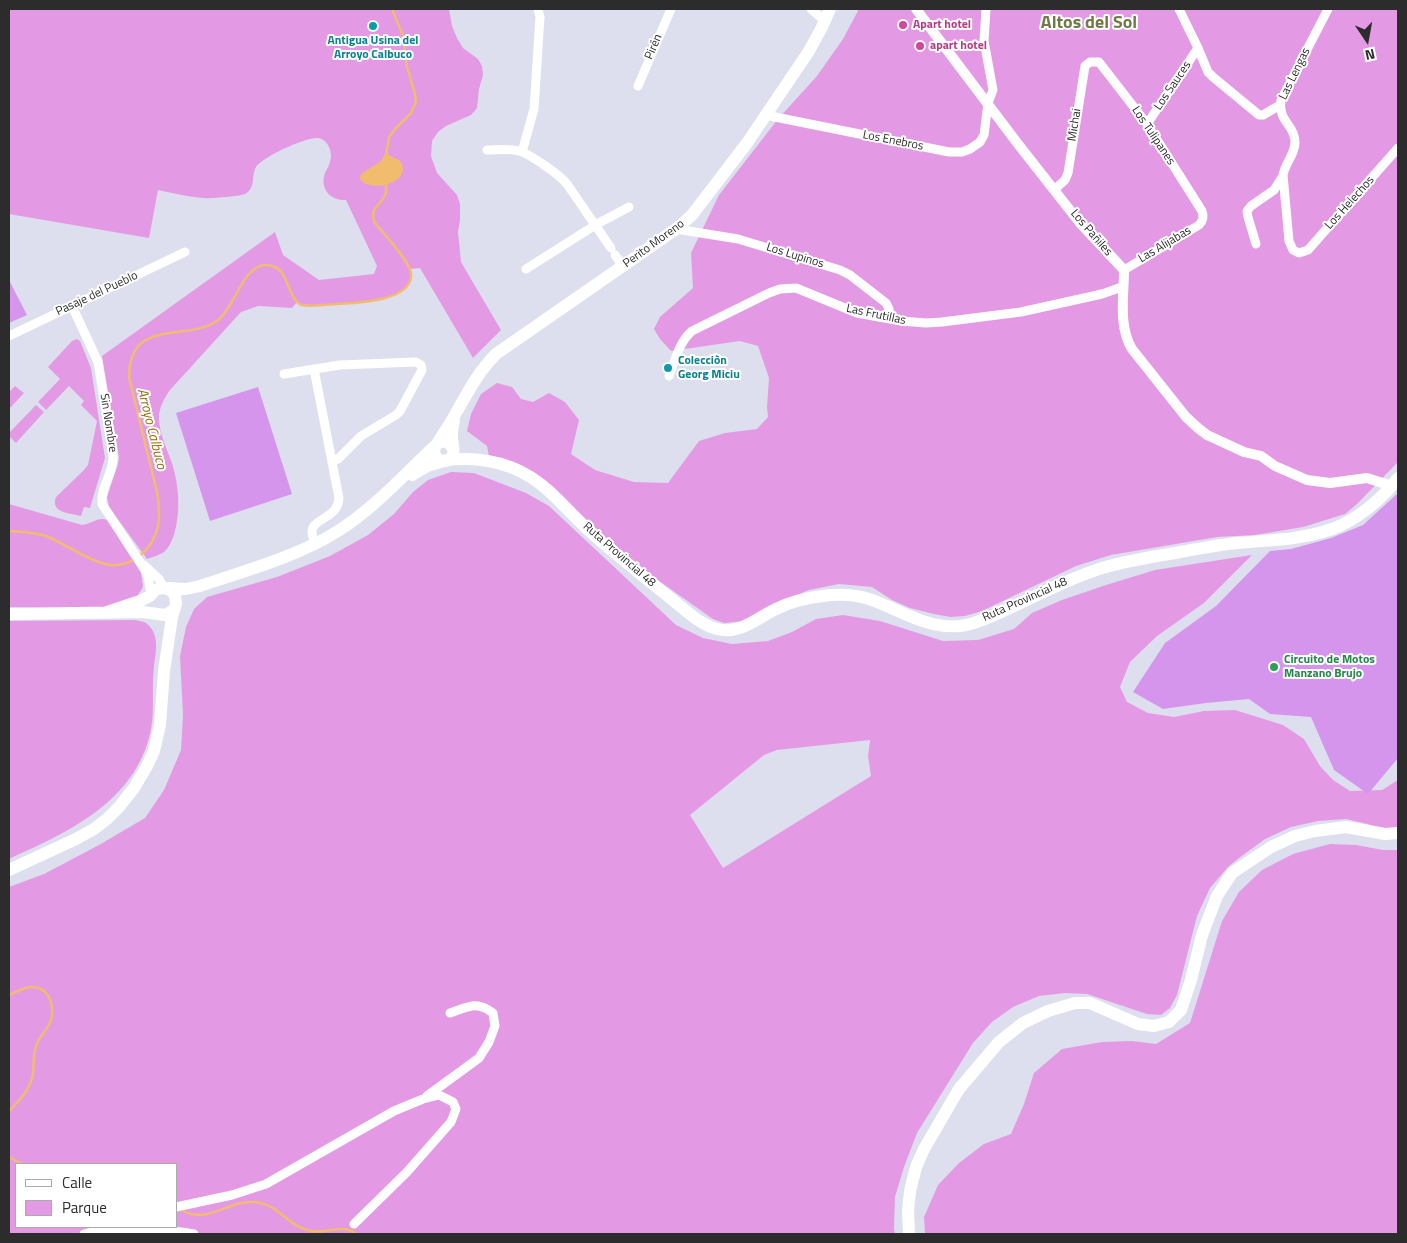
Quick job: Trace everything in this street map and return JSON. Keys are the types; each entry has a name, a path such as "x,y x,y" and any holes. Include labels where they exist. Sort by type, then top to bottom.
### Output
{"main road":[{"name":"Perito Moreno","path":"445,445 452,433 456,415 478,375 496,354 686,222 743,148 809,51 830,9"},
{"path":"445,445 452,456 446,461 440,460 434,453 445,445"},
{"name":"Ruta Provincial 48","path":"9,614 143,612 165,615 192,595 287,562 316,546 366,511 445,445 514,468 537,481 594,535 660,590 697,619 708,626 721,630 744,627 793,602 836,595 868,598 916,619 931,623 958,626 970,624 997,614 1083,575 1120,563 1222,545 1286,540 1332,529 1357,516 1395,482"},
{"name":"Ruta Provincial 48","path":"103,613 130,606 151,595 155,590 165,588 186,589 200,586 316,546 339,536 363,520 420,470 431,464 466,459 490,461"},
{"path":"9,870 94,829 114,813 134,788 147,766 157,742 160,726 167,645 177,601 172,591 165,588"},
{"path":"151,595 150,605 164,624 167,645"},
{"path":"909,1234 908,1211 910,1191 916,1167 924,1148 959,1089 999,1042 1023,1023 1048,1011 1075,1003 1090,1003 1138,1024 1154,1026 1169,1022 1181,1010 1202,935 1217,896 1232,873 1271,847 1295,836 1315,831 1346,827 1385,834 1398,832"}],"street":[{"path":"522,152 534,105 540,17 538,9"},
{"name":"Pirén","path":"638,86 671,9"},
{"path":"811,9 825,21"},
{"name":"Los Pañiles","path":"916,9 1080,223 1124,270"},
{"path":"986,9 984,41 993,87 988,103"},
{"path":"1179,9 1210,75 1258,115 1263,115 1280,104"},
{"name":"Las Lengas","path":"1299,253 1293,250 1290,245 1283,175 1295,141 1292,131 1282,115 1280,104 1283,94 1328,9"},
{"name":"Los Sauces","path":"1147,124 1198,48"},
{"name":"Los Tulipanes","path":"1093,61 1101,63 1147,124 1202,211 1203,218"},
{"name":"Michai","path":"1054,190 1065,180 1068,173 1084,69 1087,64 1093,61"},
{"name":"Los Enebros","path":"765,115 949,152 958,152 974,147 982,138 985,130 988,103"},
{"name":"Los Helechos","path":"1299,253 1310,247 1398,148"},
{"path":"487,150 514,150 522,152 563,178 623,266"},
{"path":"1256,244 1248,211 1251,206 1277,188 1283,175"},
{"path":"526,269 595,225 629,208"},
{"name":"Las Alijabas","path":"1124,270 1199,225 1203,218"},
{"name":"Los Lupinos","path":"676,229 738,239 840,270 850,275 886,303 891,319"},
{"name":"Pasaje del Pueblo","path":"9,336 185,252"},
{"path":"1124,270 1122,287 1124,331 1127,341 1194,425 1208,435 1244,452 1264,458 1275,466 1301,478 1335,483 1367,478 1395,482"},
{"name":"Las Frutillas","path":"669,376 682,344 692,331 780,289 791,287 801,289 850,311 910,322 934,323 1015,313 1098,295 1122,287"},
{"name":"Sin Nombre","path":"72,306 98,362 113,454 113,464 102,496 102,504 147,573 151,595"},
{"path":"284,374 340,365 416,362 422,366 422,370 400,411 364,434 333,464"},
{"path":"314,369 339,502 334,512 314,526 312,532 316,546"},
{"name":"Sin Nombre","path":"141,563 159,579 165,588"},
{"path":"423,1099 479,1058 489,1042 495,1026 493,1013 484,1006 472,1006 450,1014"},
{"path":"178,1207 232,1195 266,1184 394,1112 423,1099 439,1095 453,1102 456,1109 451,1122 407,1172 354,1224"},
{"path":"98,1232 107,1228"},
{"path":"84,1234 145,1230 177,1231 194,1234"}],"green space":[{"path":"9,9 449,9 452,26 457,38 463,48 478,59 482,66 483,75 477,108 471,115 446,126 438,132 432,141 431,156 437,173 457,195 460,204 458,232 461,262 501,330 473,358 420,268 410,269 409,282 401,291 387,297 352,304 307,306 297,302 292,308 258,306 241,312 170,390 161,407 159,414 160,429 176,481 178,517 170,544 162,553 147,559 109,507 107,497 119,457 102,356 275,232 283,255 319,280 374,274 377,266 346,200 332,197 324,186 324,176 331,158 327,144 318,138 295,144 275,153 260,163 256,167 251,189 245,194 206,198 158,190 149,238 9,214"},
{"path":"859,9 1398,9 1398,462 1345,514 1303,527 1255,535 1217,537 1111,555 1076,566 982,611 965,616 951,617 910,608 892,600 872,587 839,584 809,590 782,601 744,621 724,623 713,619 594,535 553,490 490,461 487,446 467,431 471,414 481,394 497,383 512,387 521,399 533,402 549,393 565,402 579,420 571,454 595,470 634,482 668,483 699,441 725,433 757,429 768,417 769,378 758,346 740,341 671,351 654,329 660,317 693,288 691,253 719,195 778,119 817,76 843,39"},
{"path":"77,339 80,341 91,368 105,458 90,508 84,507 81,516 58,509 55,502 56,497 88,465 97,421 81,405 84,401 69,386 46,410 38,402 60,379 48,367 72,341"},
{"path":"15,386 24,393 9,409 9,392"},
{"path":"36,405 44,412 16,443 9,436 9,433"},
{"path":"451,472 474,473 526,493 549,506 676,625 703,638 732,644 768,641 792,632 816,619 843,615 880,621 943,641 978,640 1014,629 1032,613 1062,600 1106,585 1155,570 1252,555 1204,603 1157,636 1130,662 1120,687 1127,702 1148,713 1174,717 1204,711 1235,710 1283,725 1304,739 1320,766 1333,780 1350,791 1382,790 1398,780 1398,827 1382,830 1368,824 1346,819 1318,821 1291,827 1265,839 1239,858 1228,867 1210,888 1197,916 1177,995 1170,1008 1161,1015 1147,1014 1087,994 1065,993 1039,996 1013,1007 992,1022 973,1043 917,1133 895,1197 895,1234 9,1234 9,887 44,874 145,818 164,790 181,750 183,715 180,656 186,627 194,609 207,597 277,577 330,556 368,535 394,514 413,492 428,480","holes":["870,740 868,756 871,776 723,868 690,815 764,755 777,750"]},
{"path":"9,504 82,525 98,520 107,520 141,573 142,589 132,599 98,609 9,607"},
{"path":"135,620 145,622 150,627 156,643 151,729 140,761 128,781 94,814 74,827 9,859 9,621"},
{"path":"1330,844 1398,850 1398,1234 925,1234 924,1217 938,1185 959,1163 984,1144 1011,1134 1024,1104 1034,1073 1062,1049 1102,1042 1132,1041 1156,1044 1190,1023 1222,921 1239,892 1262,870 1293,854"}],"shaded area":[{"path":"386,152 402,164 403,171 400,177 380,186 365,183 360,179 361,174 381,161"},
{"path":"9,280 27,315 9,323"},
{"path":"258,387 292,494 210,521 176,413"},
{"name":"Circuito de Motos Manzano Brujo","path":"1398,493 1398,758 1368,794 1334,770 1311,717 1270,714 1249,699 1163,709 1133,692 1165,643 1216,606 1270,551 1291,549 1331,538 1363,525"}],"waterway":[{"name":"Arroyo Calbuco","path":"386,156 389,137 411,113 416,102 407,67 403,36 392,9"},
{"name":"Arroyo Calbuco","path":"9,531 46,536 90,559 105,564 123,564 131,561 146,550 158,526 159,509 157,492 129,377 132,358 139,346 149,338 206,327 218,320 224,314 251,272 258,267 266,265 274,266 279,270 292,295 301,305 319,306 368,301 381,299 403,290 409,283 411,273 409,268 401,254 373,218 375,208 386,194 386,181"},
{"path":"9,995 22,989 37,988 46,993 52,1008 50,1024 36,1046 30,1084 9,1111"},
{"path":"9,1157 20,1163"},
{"path":"183,1211 202,1215 236,1204 254,1202 270,1207 295,1225 311,1231 346,1229 356,1234"}],"place":[{"name":"Apart hotel","path":"903,25"},
{"name":"Antigua Usina del Arroyo Calbuco","path":"373,26"},
{"name":"apart hotel","path":"920,46"},
{"name":"Colecciòn Georg Miciu","path":"668,368"},
{"name":"Circuito de Motos Manzano Brujo","path":"1274,667"}],"district":[{"name":"Altos del Sol","path":"1089,24"}]}
